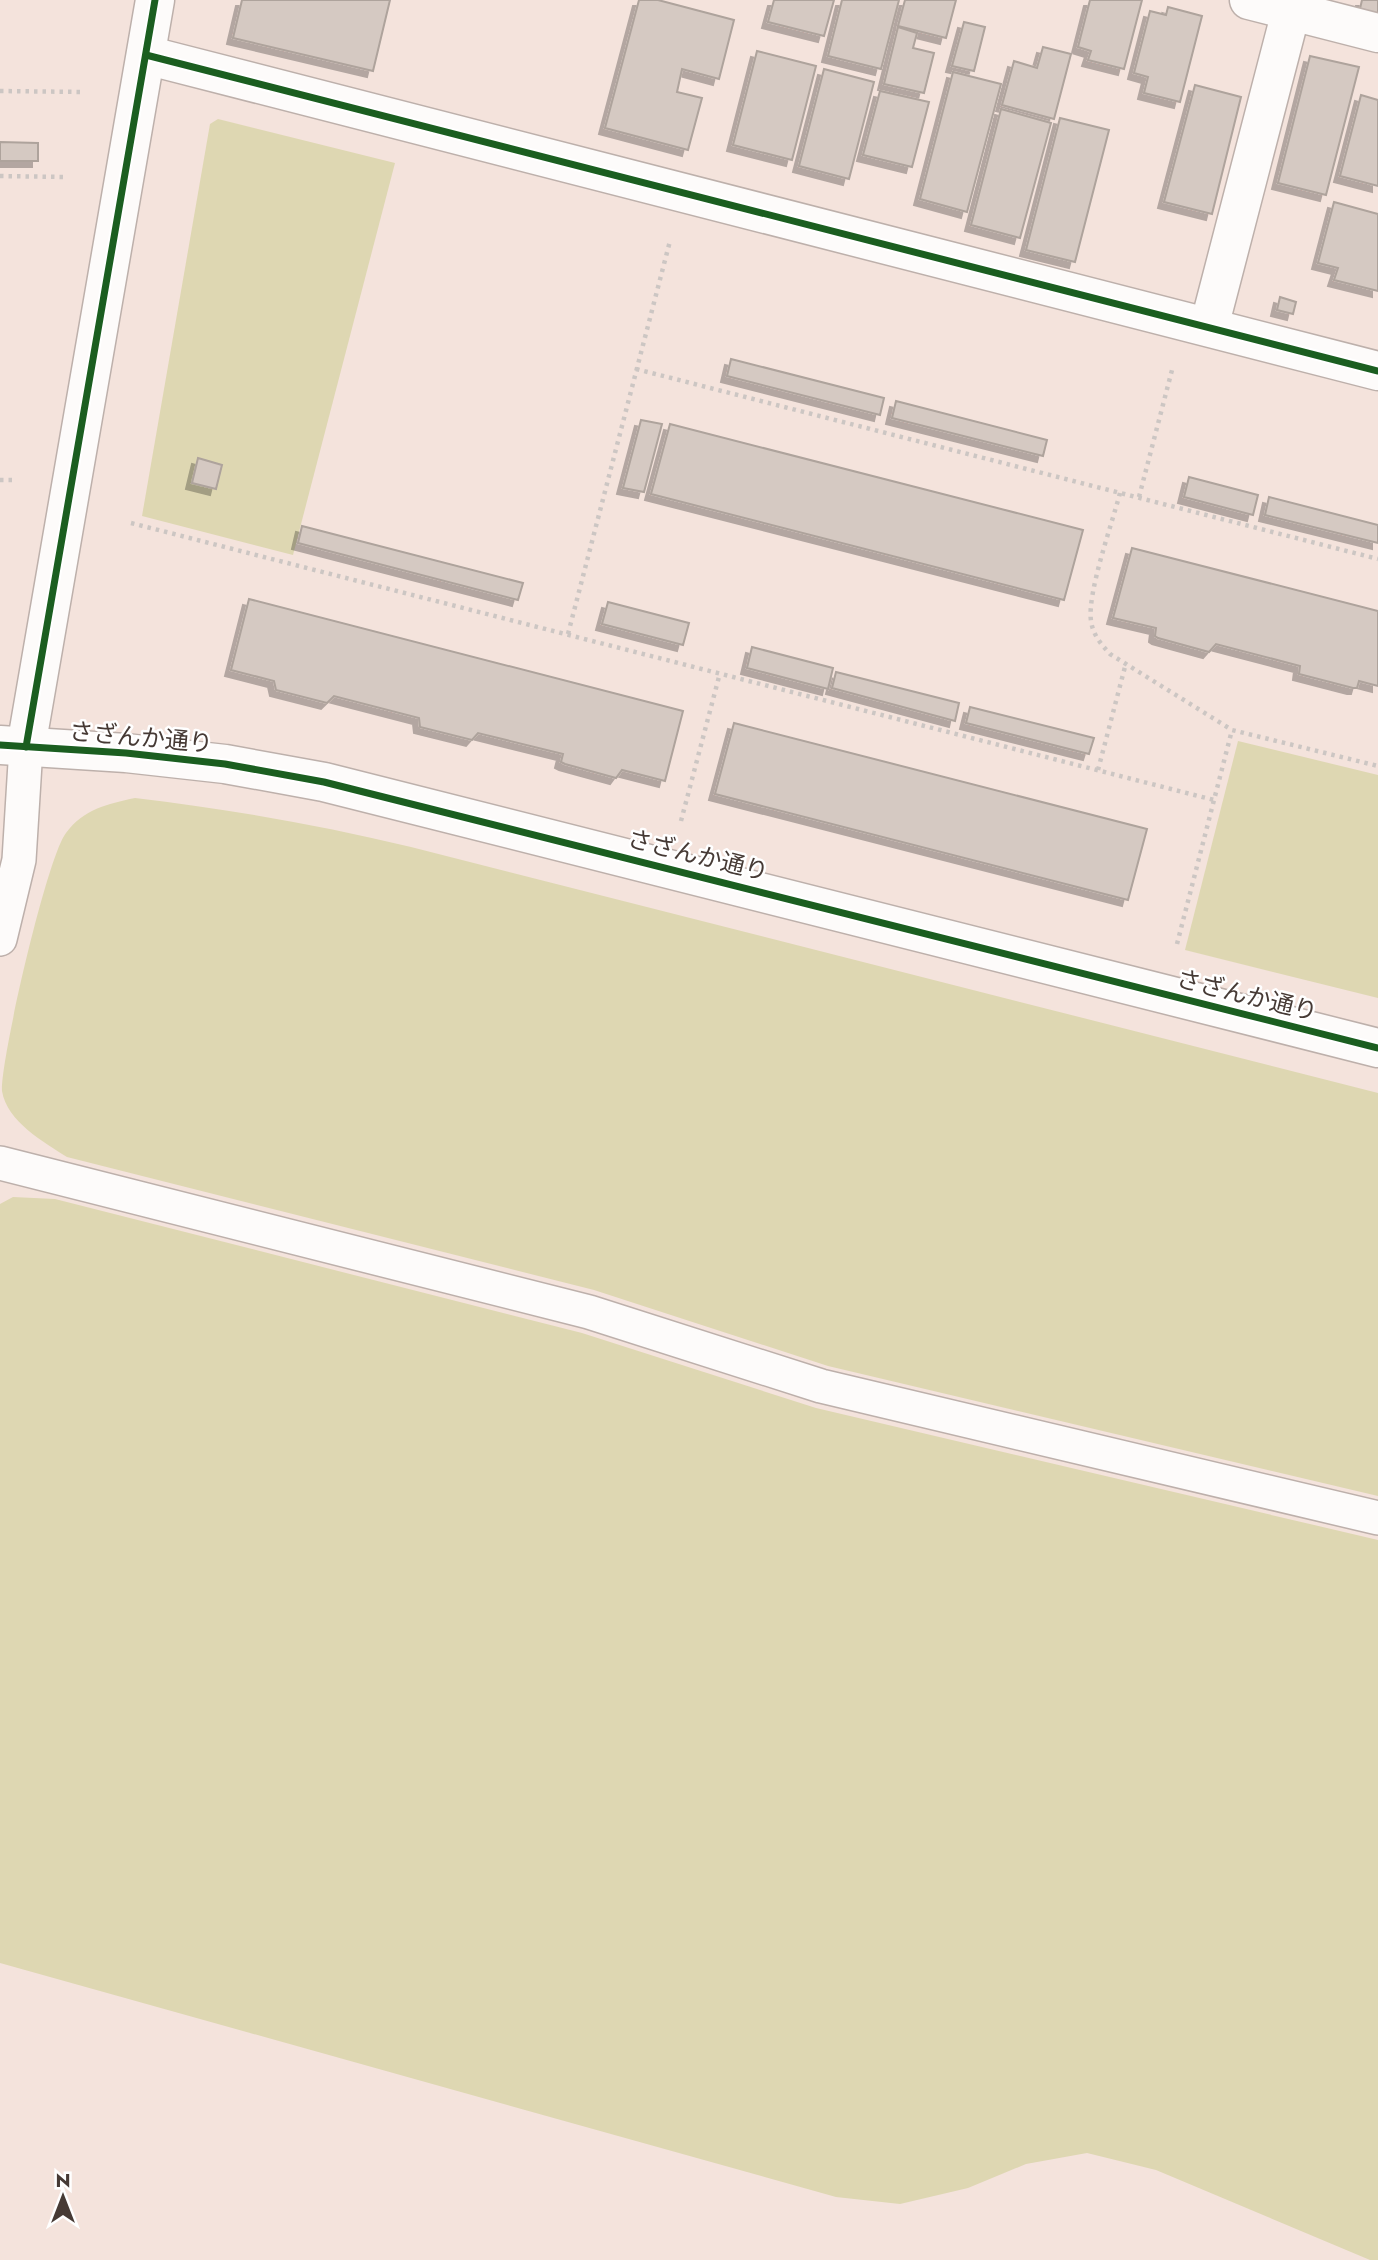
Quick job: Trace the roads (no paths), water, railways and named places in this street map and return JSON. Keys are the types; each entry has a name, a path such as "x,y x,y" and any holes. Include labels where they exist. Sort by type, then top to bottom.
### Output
{"street":[{"path":"13,746 155,0"},
{"path":"1249,0 1293,6 1378,33"},
{"path":"1209,327 1293,6"},
{"path":"146,55 1378,371"},
{"name":"さざんか通り","path":"13,746 126,752 225,764 324,782 1378,1048"}],"lane":[{"path":"0,939 19,860 13,746"},
{"path":"0,1163 589,1312 821,1386 1378,1518"}]}
